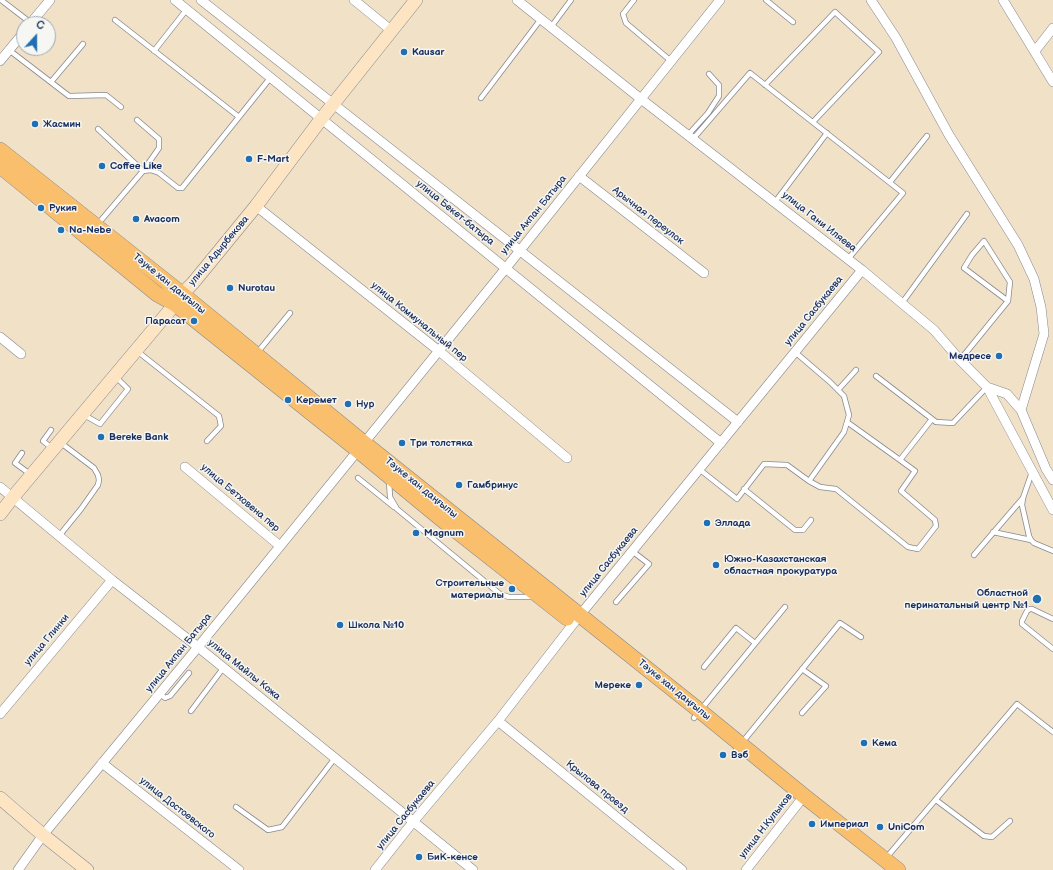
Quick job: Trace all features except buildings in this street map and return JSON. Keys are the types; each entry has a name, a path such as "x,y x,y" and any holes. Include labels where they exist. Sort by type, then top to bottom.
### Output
{"main road":[{"name":"улица Адырбекова","path":"0,514 256,206 322,118 416,0"},
{"name":"Тәуке хан даңғылы","path":"0,150 96,226 178,299 361,446 884,865 898,870"},
{"name":"Тәуке хан даңғылы","path":"0,166 157,294 178,299 256,354 361,446 388,476 540,597 577,619"},
{"path":"0,798 87,870"}],"street":[{"path":"37,16 50,0"},
{"name":"улица Бекет-батыра","path":"175,0 721,443"},
{"name":"улица Бекет-батыра","path":"201,0 738,422"},
{"path":"354,0 392,31"},
{"name":"улица Гани Иляева","path":"518,0 690,137 862,270 934,330 960,360 987,387 1053,510"},
{"name":"улица Акпан Батыра","path":"18,870 43,835 160,694 439,351 720,0"},
{"path":"871,0 896,38 949,135 1018,245 1034,279 1041,307 1044,334 1022,414"},
{"path":"1003,0 1053,82"},
{"path":"1035,51 1053,28"},
{"path":"0,61 16,42"},
{"name":"Арычная переулок","path":"579,176 704,273"},
{"name":"улица Коммунальный пер","path":"256,206 439,351 567,458"},
{"name":"улица Сасбукаева","path":"376,870 413,822 498,721 632,551 862,270"},
{"path":"0,337 21,354"},
{"path":"987,387 1007,394 1022,414 1046,469 1053,480"},
{"name":"улица Бетховена пер","path":"185,467 280,546"},
{"name":"улица Майлы Кожа","path":"0,487 112,580 198,647 472,870"},
{"name":"улица Глинки","path":"0,714 112,580"},
{"name":"Крылова проезд","path":"498,721 682,870"},
{"name":"улица Достоевского","path":"102,763 239,870"},
{"name":"улица Н.Кулыков","path":"746,870 802,799"}],"lane":[{"path":"1,0 20,16"},
{"path":"551,27 571,0"},
{"path":"634,0 623,14 626,23 671,62"},
{"path":"766,0 793,22"},
{"path":"154,51 187,10"},
{"path":"765,85 835,12 879,52 813,122"},
{"path":"482,98 541,19"},
{"path":"115,20 239,116"},
{"path":"51,82 83,44"},
{"path":"9,50 69,96 106,94 121,107"},
{"path":"690,137 750,73 903,193 848,259"},
{"path":"690,137 719,96 719,85 709,74"},
{"path":"143,171 151,170 159,173 178,188 182,188 270,77"},
{"path":"96,226 143,171 159,148 159,138 136,120"},
{"path":"98,129 143,171"},
{"path":"775,202 827,133"},
{"path":"890,182 927,136"},
{"path":"902,303 967,214"},
{"path":"960,360 1008,301 1010,282 984,241 972,255 964,268 1008,301"},
{"path":"256,354 290,313"},
{"path":"136,350 219,416 221,426 207,441"},
{"path":"795,352 844,396 849,415 844,432 809,481"},
{"path":"838,390 856,370"},
{"path":"83,414 100,424 128,389 115,376"},
{"path":"876,376 936,422 953,423 987,387"},
{"path":"900,460 932,419"},
{"path":"700,469 737,499 764,464 787,465 820,487 836,489 908,547 918,549 936,526 935,520 901,491 915,472 847,422"},
{"path":"51,430 43,441 56,445 94,468 99,480 98,485 59,536"},
{"path":"22,453 15,463 31,475"},
{"path":"1031,540 1022,504 1032,472"},
{"path":"388,476 390,497 397,509"},
{"path":"358,478 500,594 509,597 540,597"},
{"path":"744,489 795,530 803,530 811,520"},
{"path":"974,555 1023,498"},
{"path":"993,532 1031,540 1034,543 1053,551"},
{"path":"616,602 649,564 632,551"},
{"path":"697,714 785,607"},
{"path":"1053,619 1030,609 1022,621 1022,624 1053,649"},
{"path":"738,747 840,623 861,637"},
{"path":"704,666 736,628 755,643"},
{"path":"191,710 224,668"},
{"path":"802,669 826,686 802,713"},
{"path":"160,694 165,698 170,696 189,672"},
{"path":"884,865 936,800 1017,704 1053,732"},
{"path":"236,807 268,830 282,828 335,758"},
{"path":"936,800 984,836 992,837 1010,821"}],"place":[{"name":"Kausar","path":"404,52"},
{"name":"Жасмин","path":"35,124"},
{"name":"F-Mart","path":"249,159"},
{"name":"Coffee Like","path":"102,166"},
{"name":"Рукия","path":"41,208"},
{"name":"Avacom","path":"136,219"},
{"name":"Na-Nebe","path":"61,230"},
{"name":"Nurotau","path":"230,288"},
{"name":"Парасат","path":"194,321"},
{"name":"Медресе","path":"999,356"},
{"name":"Керемет","path":"288,400"},
{"name":"Нур","path":"348,404"},
{"name":"Bereke Bank","path":"101,437"},
{"name":"Три толстяка","path":"402,443"},
{"name":"Гамбринус","path":"459,485"},
{"name":"Эллада","path":"707,523"},
{"name":"Magnum","path":"416,533"},
{"name":"Южно-Казахстанская областная прокуратура","path":"716,565"},
{"name":"Строительные материалы","path":"512,589"},
{"name":"Областной перинатальный центр №1","path":"1037,599"},
{"name":"Школа №10","path":"340,625"},
{"name":"Мереке","path":"639,685"},
{"name":"Кема","path":"864,743"},
{"name":"Вэб","path":"723,755"},
{"name":"Империал","path":"812,824"},
{"name":"UniCom","path":"880,827"},
{"name":"БиК-кенсе","path":"419,857"}]}
